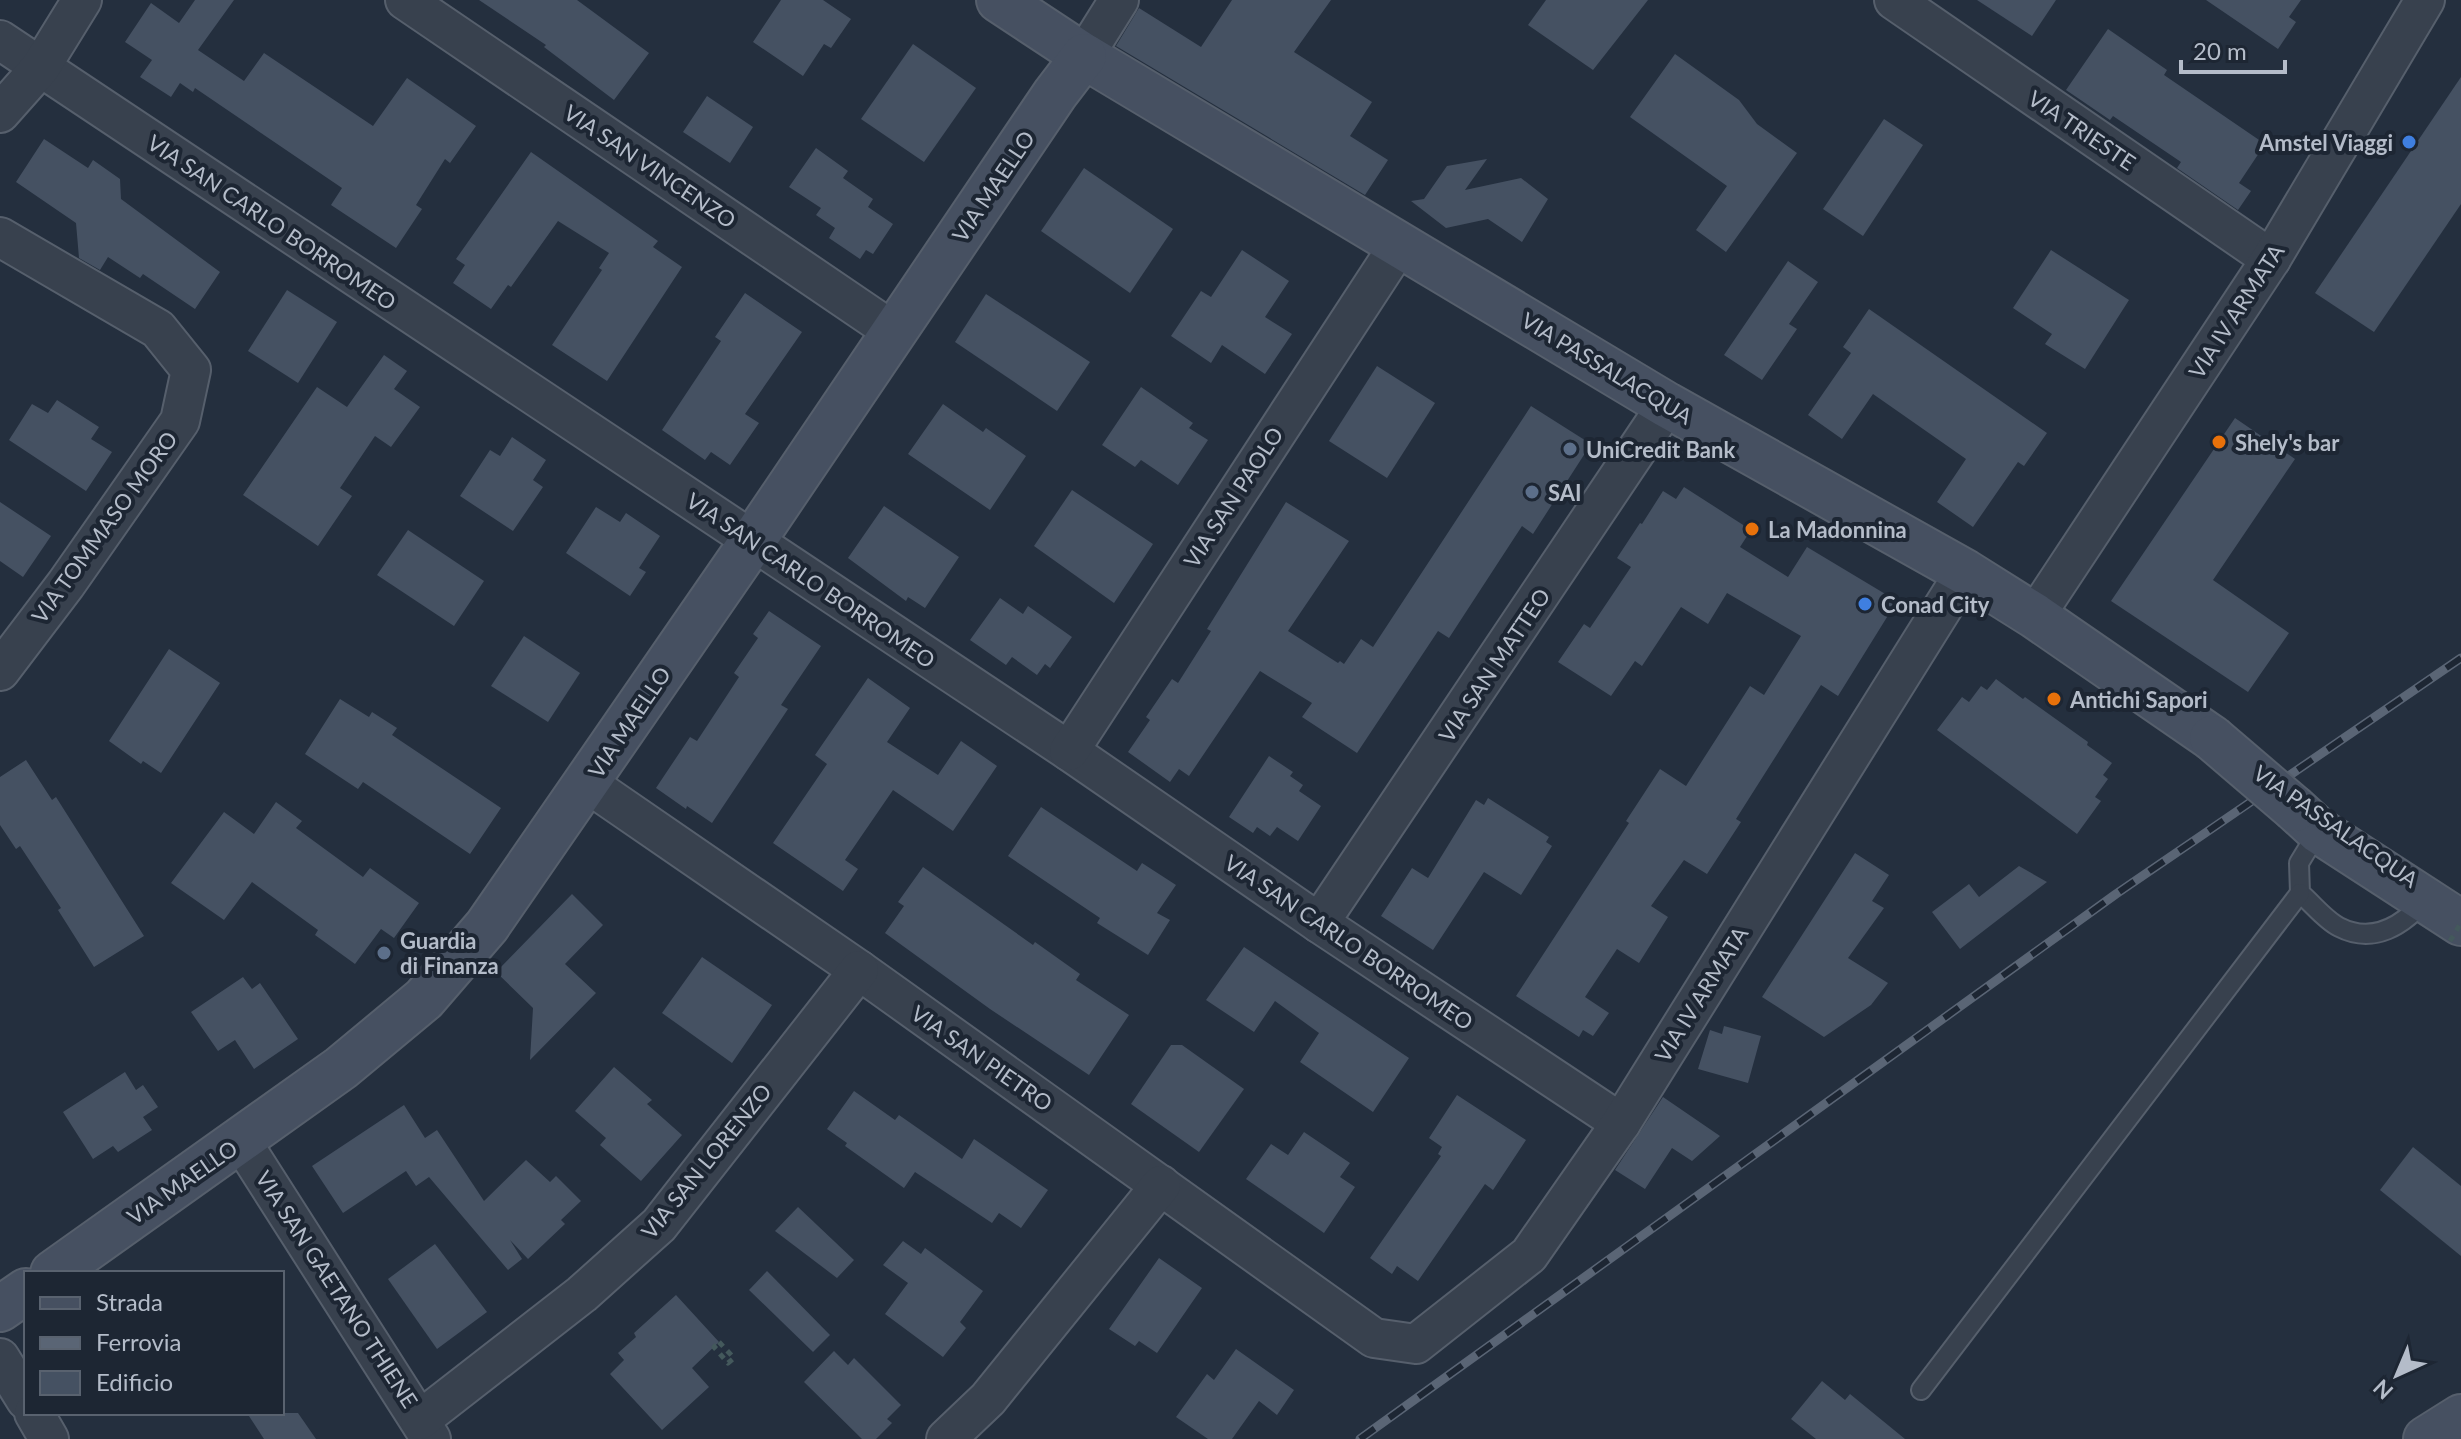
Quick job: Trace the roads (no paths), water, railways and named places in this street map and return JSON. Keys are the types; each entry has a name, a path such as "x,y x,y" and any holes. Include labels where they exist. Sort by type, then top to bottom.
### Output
{"street":[{"path":"0,113 40,68 82,0"},
{"name":"VIA SAN VINCENZO","path":"405,0 894,332"},
{"name":"VIA PASSALACQUA","path":"999,0 1084,56 1667,405 1965,572 2035,616 2212,738 2310,816 2448,916"},
{"path":"1084,56 1119,0"},
{"name":"VIA TRIESTE","path":"1894,0 2271,259"},
{"name":"VIA IV ARMATA","path":"2035,616 2271,259 2425,0"},
{"name":"VIA SAN CARLO BORROMEO","path":"0,40 1069,751 1319,923 1621,1123"},
{"name":"VIA MAELLO","path":"56,1271 341,1068 424,999 487,926 1055,94 1084,56"},
{"name":"VIA TOMMASO MORO","path":"0,237 158,329 191,370 180,421 66,584 0,671"},
{"name":"VIA SAN PAOLO","path":"1069,751 1399,245"},
{"name":"VIA SAN MATTEO","path":"1319,923 1667,405"},
{"name":"VIA IV ARMATA","path":"1374,1338 1416,1344 1529,1255 1621,1123 1965,572"},
{"name":"VIA SAN PIETRO","path":"587,783 859,970 1374,1338"},
{"name":"VIA SAN LORENZO","path":"425,1429 659,1225 859,970"},
{"name":"VIA SAN GAETANO THIENE","path":"241,1141 425,1429"},
{"path":"946,1439 988,1399 1161,1185"},
{"path":"0,1309 24,1292"},
{"path":"0,1358 24,1397"},
{"path":"35,1415 49,1439"},
{"path":"2426,1439 2461,1417"}],"lane":[{"path":"1921,1390 2300,893 2299,863 2310,816"},
{"path":"2300,893 2337,926 2373,935 2402,924 2448,916"}],"railway":[{"path":"1360,1439 2116,894 2461,658"}],"place":[{"name":"Amstel Viaggi","path":"2409,142"},
{"name":"Shely's bar","path":"2219,442"},
{"name":"UniCredit Bank","path":"1570,449"},
{"name":"SAI","path":"1532,492"},
{"name":"La Madonnina","path":"1752,529"},
{"name":"Conad City","path":"1865,604"},
{"name":"Antichi Sapori","path":"2054,699"},
{"name":"Guardia di Finanza","path":"384,953"}]}
